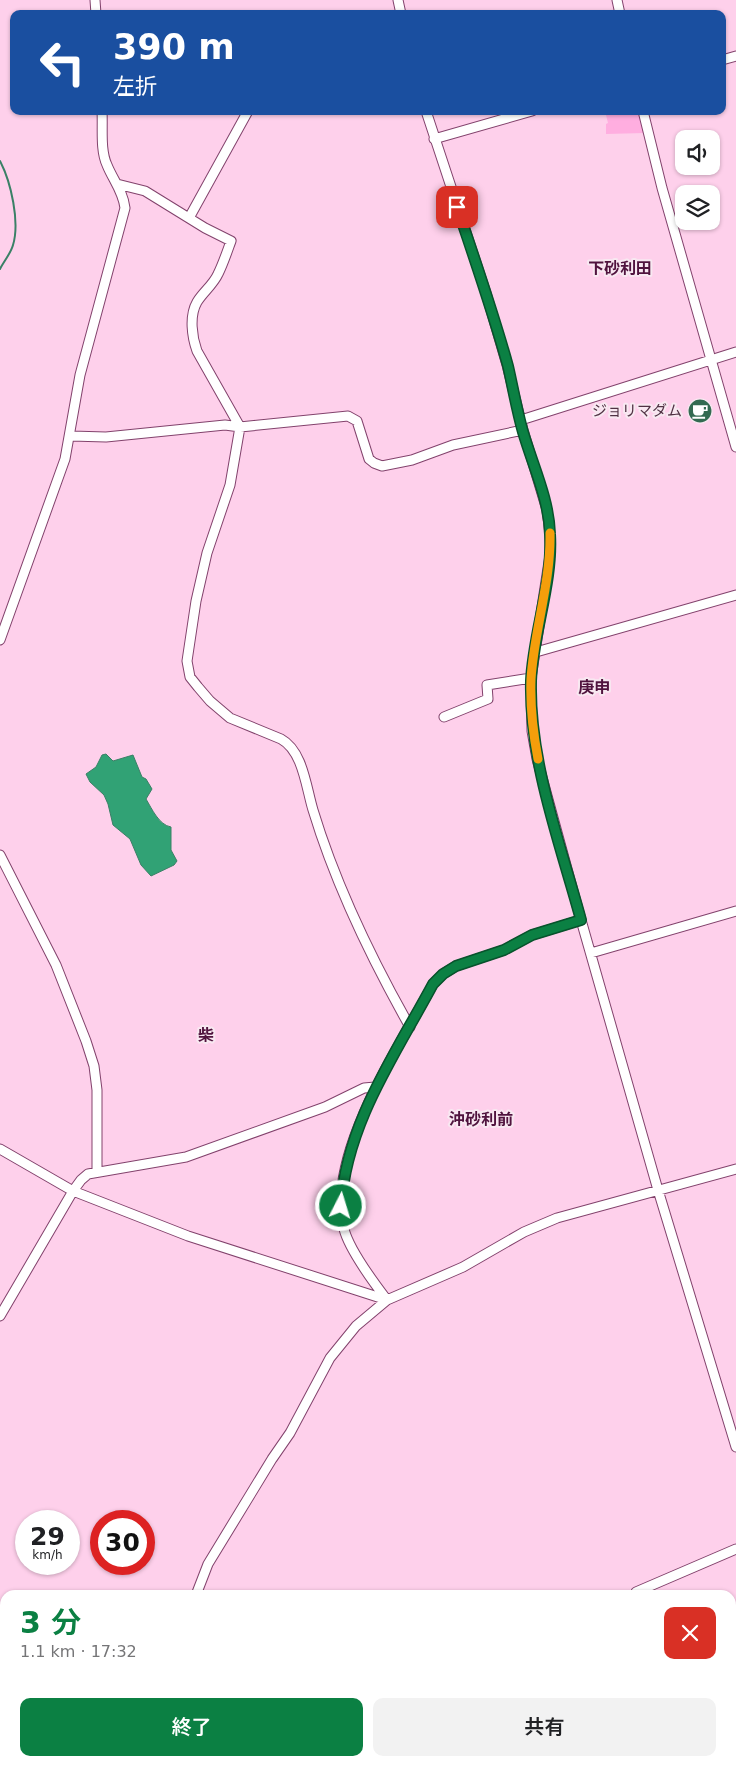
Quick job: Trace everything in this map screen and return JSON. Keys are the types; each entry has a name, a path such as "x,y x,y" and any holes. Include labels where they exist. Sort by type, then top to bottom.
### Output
{"street":[{"path":"0,640 61,472 70,436 80,375 125,208 124,197 106,164 103,148 102,115"},
{"path":"189,218 246,115"},
{"path":"427,115 486,293 547,510 550,534 548,574 531,678 532,730 538,759 581,920 658,1190 736,1447"},
{"path":"434,139 518,115"},
{"path":"644,115 662,188 713,360 736,447"},
{"path":"117,184 145,191 230,241 218,274 197,303 193,318 193,338 197,351 240,427 230,485 207,553 196,601 187,661 190,677 210,701 230,718 289,743 297,755 315,816 344,894 380,973 410,1027"},
{"path":"521,420 736,352"},
{"path":"70,436 106,437 225,425 240,427 348,416 357,421 370,459 382,466 412,460 453,446 523,430"},
{"path":"536,652 736,595"},
{"path":"444,718 488,698 487,684 531,678"},
{"path":"0,855 56,965 86,1040 94,1066 97,1090 97,1172"},
{"path":"591,953 736,911"},
{"path":"388,1300 356,1254 344,1230 341,1206 342,1186 356,1131 375,1087 433,984 443,974 456,966 504,950 532,935 581,920"},
{"path":"0,1316 73,1191 88,1174 186,1157 325,1107 364,1088 375,1087"},
{"path":"0,1149 63,1188 188,1236 388,1300"},
{"path":"198,1590 208,1564 290,1433 330,1358 356,1326 388,1300 463,1267 524,1232 557,1218 736,1169"},
{"path":"641,1590 736,1549"}],"shaded area":[{"path":"606,115 641,115 645,133 606,134 606,124 608,123"},
{"path":"106,754 113,761 133,755 142,777 146,779 152,789 146,799 159,820 171,827 171,850 177,861 174,865 151,876 141,865 130,839 113,825 104,795 90,782 86,774 96,767 102,755"}],"waterway":[{"path":"0,161 8,180 15,214 15,236 12,248 0,269"}],"slow traffic":[{"path":"538,759 532,730 531,678 548,574 550,533"}],"place":[{"name":"ジョリマダム","path":"700,411"}],"district":[{"name":"下砂利田","path":"620,268"},
{"name":"庚申","path":"594,687"},
{"name":"柴","path":"206,1035"},
{"name":"沖砂利前","path":"481,1119"}],"route":[{"path":"341,1206 342,1186 356,1131 375,1087 433,984 443,974 456,966 504,950 532,935 581,920 532,730 531,678 550,555 547,510 486,293 457,207"}]}
